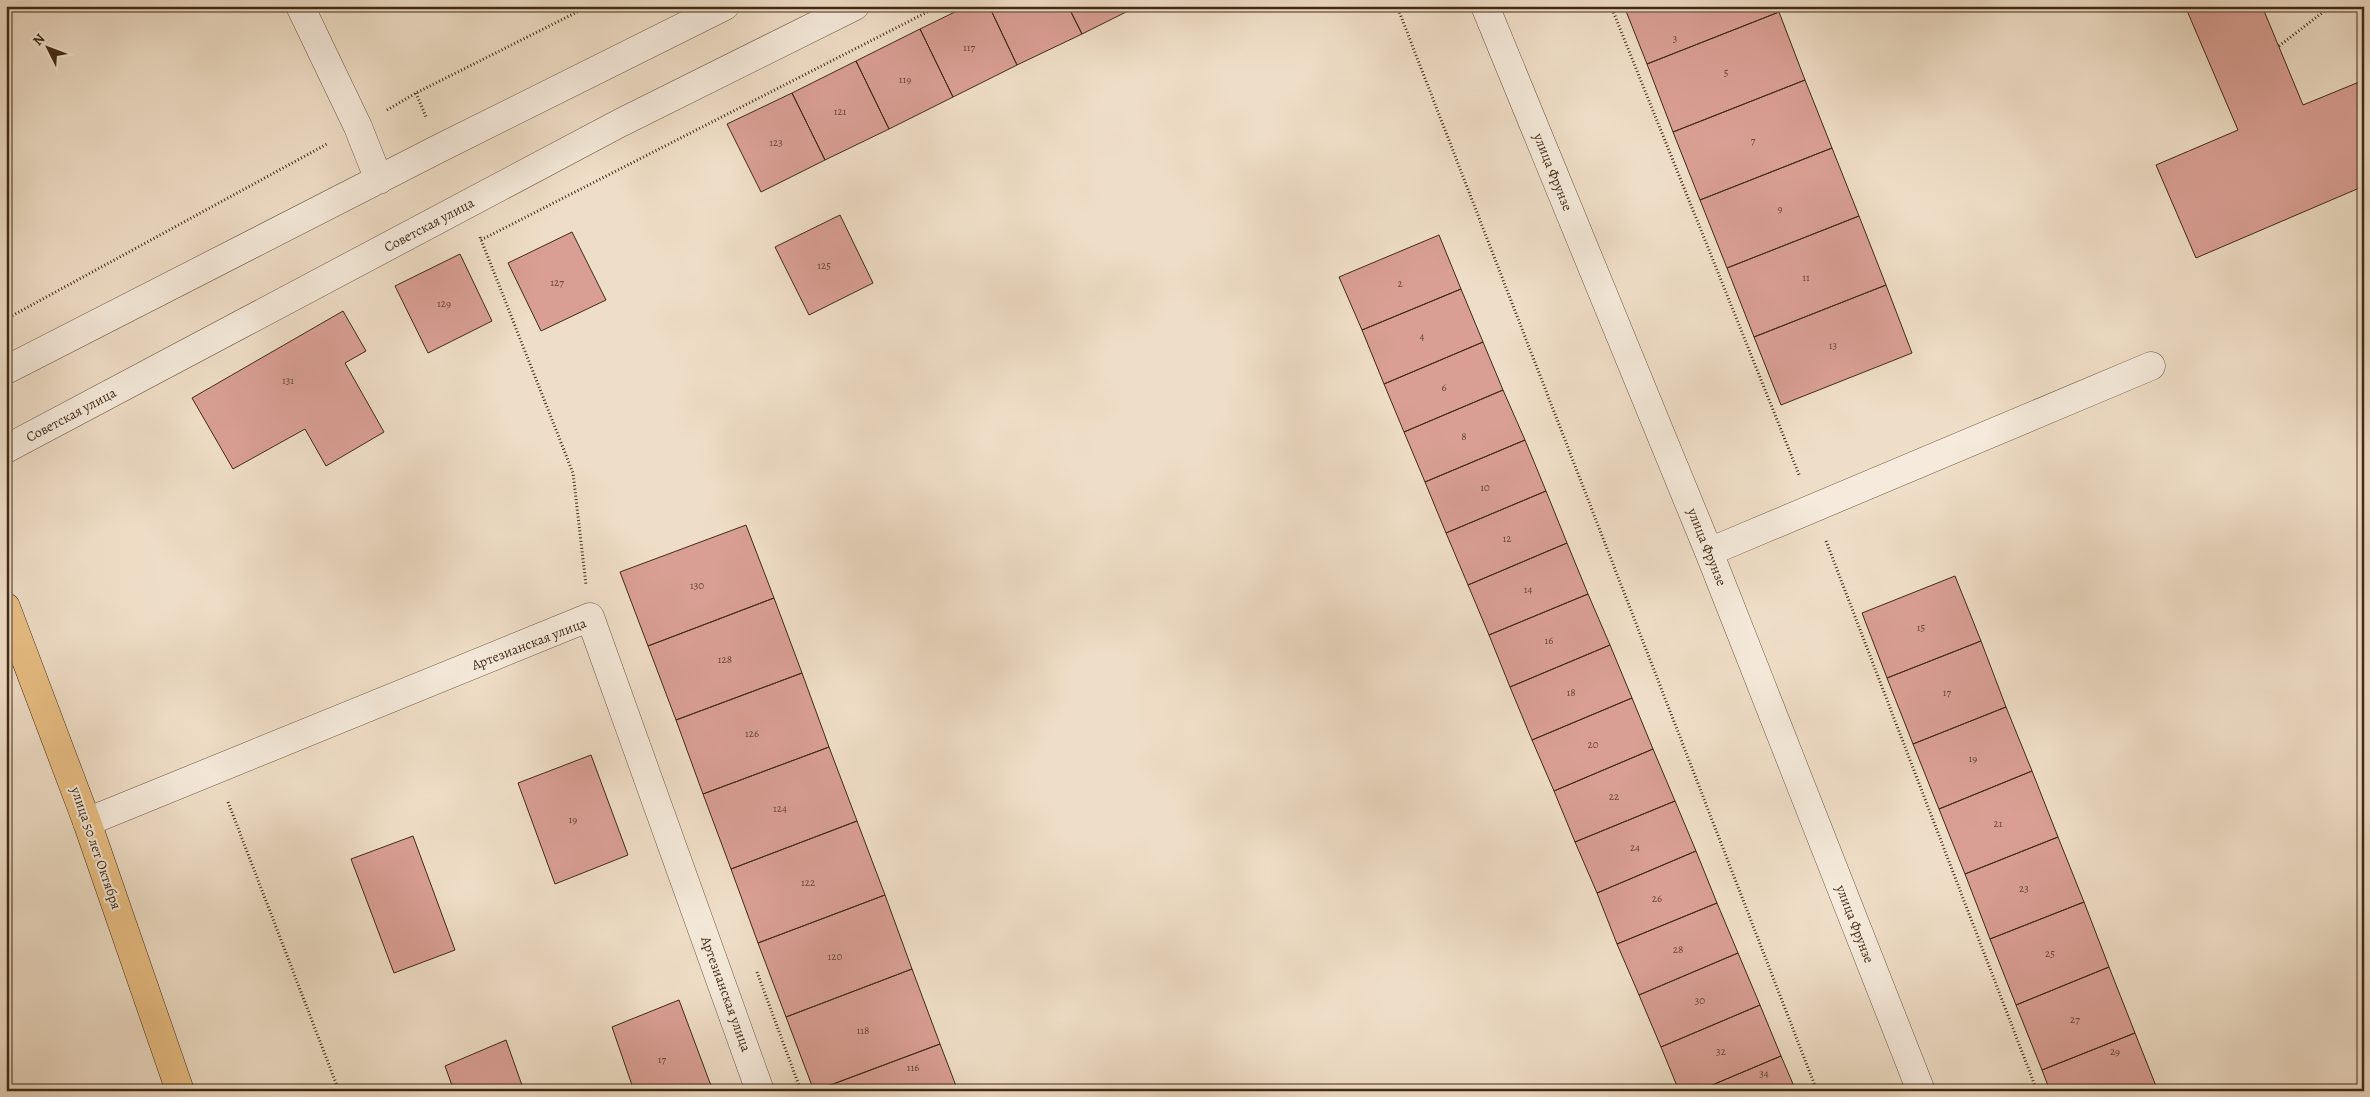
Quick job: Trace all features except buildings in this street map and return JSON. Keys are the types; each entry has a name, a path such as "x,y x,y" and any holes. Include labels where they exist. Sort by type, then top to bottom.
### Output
{"highway":[{"name":"улица 50 лет Октября","path":"6,607 87,822 180,1091"}],"street":[{"path":"300,6 358,127 379,180"},
{"path":"6,370 440,148 725,6"},
{"name":"Советская улица","path":"6,449 620,123 855,6"},
{"name":"улица Фрунзе","path":"1485,6 1709,552 1921,1091"},
{"path":"1709,552 2151,366"},
{"name":"Артезианская улица","path":"87,822 590,618 760,1091"}],"path":[{"path":"6,319 358,127 416,93 589,6"},
{"path":"482,240 938,6"},
{"path":"1398,6 1816,1091"},
{"path":"1611,6 1813,509 2037,1091"},
{"path":"2279,46 2331,6"},
{"path":"416,93 440,148"},
{"path":"466,206 482,240 573,473 590,618"},
{"path":"216,771 339,1091"}]}
